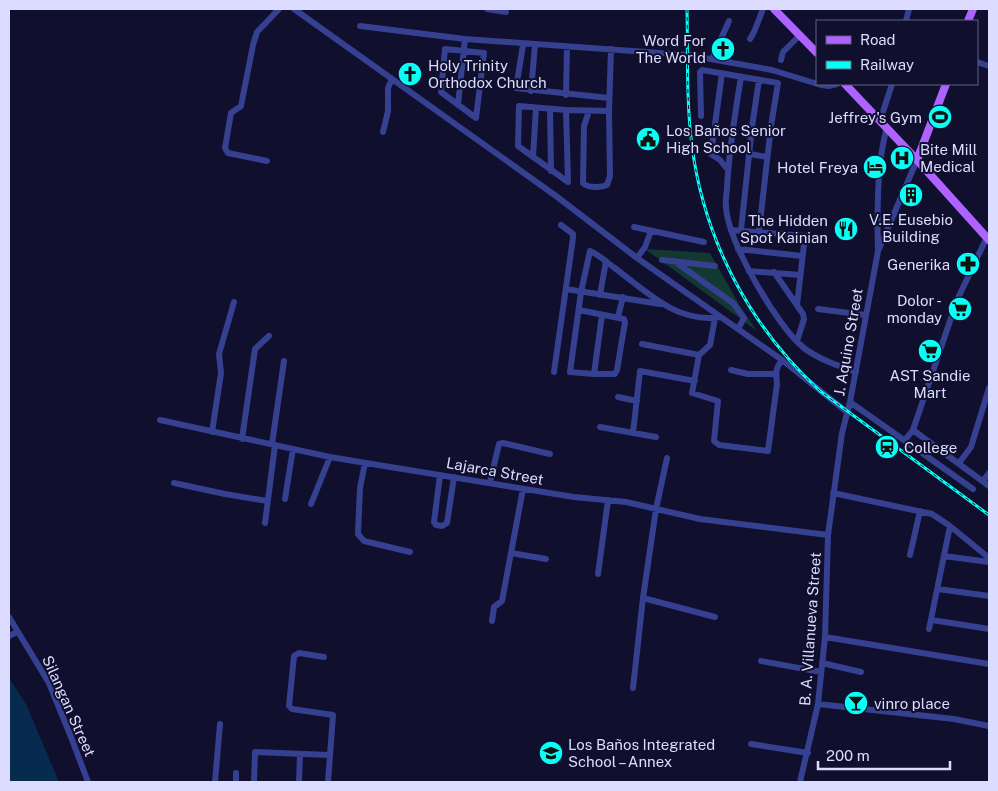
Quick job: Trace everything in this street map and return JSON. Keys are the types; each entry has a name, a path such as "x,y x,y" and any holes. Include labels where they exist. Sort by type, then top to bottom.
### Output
{"main road":[{"path":"774,9 816,52"},
{"path":"846,85 988,239"},
{"path":"917,160 946,85"}],"street":[{"path":"267,161 228,153 225,148 231,114 241,106 257,32 279,9"},
{"path":"294,9 556,196 718,317 782,360 848,412"},
{"path":"488,9 506,12"},
{"path":"750,39 763,9"},
{"path":"712,59 729,21"},
{"path":"360,26 465,39 610,49 712,59 772,70 816,84"},
{"path":"781,60 783,52 800,35"},
{"path":"458,104 465,39"},
{"path":"523,44 516,88 566,95 609,98"},
{"path":"531,91 536,45"},
{"path":"566,95 567,46"},
{"path":"445,49 484,53 476,118 458,104 441,92 445,49"},
{"path":"588,111 584,126 583,183 596,187 607,185 610,176 610,49"},
{"path":"701,116 700,72 702,70 778,83 759,231"},
{"path":"722,73 711,154 720,160 728,170"},
{"path":"741,77 728,170 726,207 731,230 738,249 766,299 797,341 806,350 856,372"},
{"path":"383,132 388,111 388,88 392,79"},
{"path":"741,230 759,80"},
{"path":"880,121 892,85"},
{"path":"566,110 568,182 518,146 519,106 609,111"},
{"path":"533,157 536,108"},
{"path":"550,109 551,171"},
{"path":"878,251 880,175 882,150 887,128"},
{"path":"750,154 767,157"},
{"name":"J. Aquino Street","path":"828,535 842,434 856,372 878,251 917,160"},
{"path":"554,372 573,234 561,226"},
{"path":"634,227 704,242"},
{"path":"731,230 805,236 797,305"},
{"path":"637,258 646,247 651,232"},
{"path":"959,296 988,239"},
{"path":"738,249 802,256"},
{"path":"578,310 624,318 618,370 612,375 570,372 578,310 590,251 606,261 661,304 679,313 718,317"},
{"path":"662,260 715,266"},
{"path":"600,295 606,261"},
{"path":"674,261 733,303 744,318 738,329"},
{"path":"749,271 800,275"},
{"path":"774,272 804,314 797,341"},
{"path":"566,289 661,304"},
{"path":"618,317 623,297"},
{"path":"212,432 221,373 219,354 234,302"},
{"path":"818,309 866,315"},
{"path":"594,374 602,315"},
{"path":"718,317 710,345 699,355 692,393 718,401 714,441 719,445 768,451 777,384 776,367 782,360"},
{"path":"905,440 913,430 951,318"},
{"path":"242,438 255,349 269,336"},
{"path":"642,344 699,355"},
{"path":"265,523 284,361"},
{"path":"731,370 748,374 775,374"},
{"path":"633,433 640,371 694,381"},
{"path":"958,463 971,447 989,390"},
{"path":"618,397 637,401"},
{"path":"850,402 973,489"},
{"name":"Lajarca Street","path":"160,420 330,457 574,497 608,500 700,519 828,535"},
{"path":"600,427 656,437"},
{"path":"913,430 989,486"},
{"path":"490,482 499,444 503,443 550,454"},
{"path":"285,499 293,449"},
{"path":"311,504 330,457"},
{"path":"633,688 642,598 656,509 667,458"},
{"path":"365,463 358,509 358,536 364,541 410,552"},
{"path":"982,481 989,472"},
{"path":"440,475 434,522 442,526 445,526 447,523 454,477"},
{"path":"174,483 267,501"},
{"path":"492,621 494,607 502,601 523,489"},
{"path":"833,493 932,514 950,526 989,560"},
{"path":"598,574 608,500"},
{"path":"910,555 920,511"},
{"path":"929,629 950,526"},
{"name":"B. A. Villanueva Street","path":"800,782 818,704 825,637 828,535"},
{"path":"510,553 546,559"},
{"path":"944,556 989,560"},
{"path":"938,589 989,596"},
{"path":"642,598 715,617"},
{"name":"Silangan Street","path":"9,617 49,683 88,782"},
{"path":"932,620 989,629"},
{"path":"9,636 18,632"},
{"path":"825,637 989,664"},
{"path":"324,657 299,653 294,656 288,706 292,709 333,715 328,782"},
{"path":"761,661 821,672"},
{"path":"822,663 861,672"},
{"path":"818,704 944,718 989,726"},
{"path":"215,782 220,724"},
{"path":"751,744 808,754"},
{"path":"254,782 255,752 329,755"},
{"path":"299,782 300,754"},
{"path":"236,773 236,782"}],"green space":[{"path":"645,249 710,253 740,306 757,331"}],"water":[{"path":"9,678 26,704 59,782 9,782"}],"tunnel":[{"path":"951,318 959,296"}],"railway":[{"path":"687,9 689,112 698,181 707,215 719,248 734,280 772,339 820,391 989,515"}],"place":[{"name":"Word For The World","path":"723,49"},
{"name":"Holy Trinity Orthodox Church","path":"410,74"},
{"name":"Jeffrey's Gym","path":"940,117"},
{"name":"Los Baños Senior High School","path":"648,139"},
{"name":"Bite Mill Medical","path":"902,158"},
{"name":"Hotel Freya","path":"875,167"},
{"name":"V.E. Eusebio Building","path":"911,195"},
{"name":"The Hidden Spot Kainian","path":"846,229"},
{"name":"Generika","path":"968,264"},
{"name":"Dolor - monday","path":"960,309"},
{"name":"AST Sandie Mart","path":"930,351"},
{"name":"College","path":"887,447"},
{"name":"vinro place","path":"856,703"},
{"name":"Los Baños Integrated School – Annex","path":"551,753"}]}
